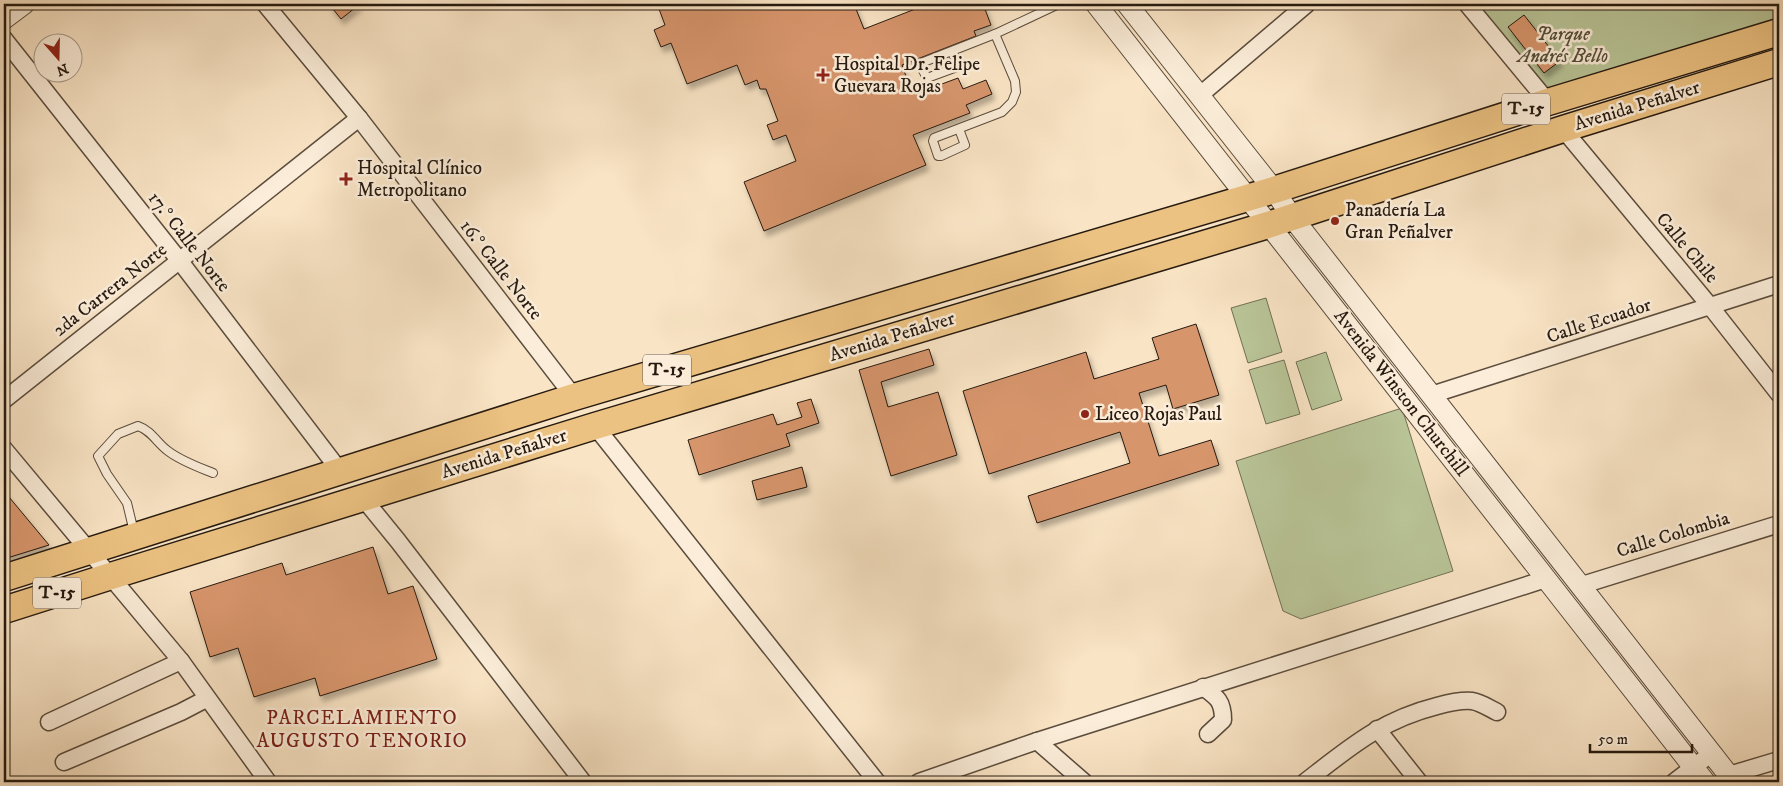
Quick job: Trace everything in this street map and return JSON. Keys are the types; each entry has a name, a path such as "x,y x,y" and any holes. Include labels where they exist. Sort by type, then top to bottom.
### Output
{"main road":[{"name":"Avenida Peñalver","path":"4,578 574,398 1274,190 1548,102 1779,32"},
{"name":"Avenida Peñalver","path":"4,610 595,426 1280,221 1563,129 1779,62"}],"street":[{"path":"4,19 24,4"},
{"name":"16.° Calle Norte","path":"265,4 358,118 574,398"},
{"name":"Avenida Winston Churchill","path":"1096,4 1247,198 1280,221 1431,395 1732,779"},
{"name":"Avenida Winston Churchill","path":"1127,4 1274,190 1280,221 1546,579 1700,775"},
{"path":"1199,96 1307,4"},
{"path":"1467,4 1548,102"},
{"name":"17.° Calle Norte","path":"4,39 179,260 340,471"},
{"name":"2da Carrera Norte","path":"4,400 358,118"},
{"name":"Calle Chile","path":"1563,129 1710,306 1779,394"},
{"name":"Calle Ecuador","path":"1431,395 1779,284"},
{"path":"595,426 877,782"},
{"path":"4,449 181,661 206,699 268,782"},
{"path":"362,498 398,541 583,782"},
{"name":"Calle Colombia","path":"1579,586 1779,524"},
{"path":"918,782 1203,687 1546,579"},
{"path":"49,722 181,661"},
{"path":"1203,687 1217,697 1223,708 1223,720 1208,734"},
{"path":"64,762 182,712 206,699"},
{"path":"1305,782 1356,743 1393,720 1454,702 1473,701 1496,712"},
{"path":"1377,729 1418,782"},
{"path":"1037,741 1084,782"},
{"path":"1674,782 1700,775 1712,753"},
{"path":"1732,779 1779,760"}],"lane":[{"path":"952,51 958,66 927,78 920,63 995,34 1059,4"},
{"path":"959,129 1002,112 1012,102 1016,92 1015,81 995,34"},
{"path":"135,536 127,503 107,474 98,456 118,434 138,426 148,430 165,449 178,459 213,474"}],"green space":[{"name":"Parque Andrés Bello","path":"1476,4 1779,4 1779,22 1549,93"},
{"path":"1266,298 1282,352 1248,363 1231,308"},
{"path":"1326,352 1342,400 1312,410 1296,362"},
{"path":"1284,360 1300,414 1266,424 1249,370"},
{"path":"1402,408 1453,571 1301,619 1283,611 1236,461"}],"building":[{"path":"329,4 360,4 341,19"},
{"name":"Hospital Dr. Felipe Guevara Rojas","path":"673,4 854,4 864,29 928,4 965,4 966,8 983,4 991,25 974,31 976,36 902,65 908,82 920,84 923,91 958,78 963,89 986,80 992,94 966,105 970,113 913,135 926,165 764,231 744,182 796,161 786,135 773,140 767,125 778,121 766,89 760,89 757,80 745,85 737,65 687,84 671,43 661,47 654,30 665,25 659,9"},
{"path":"1524,15 1560,61 1544,73 1508,27"},
{"path":"1196,324 1219,395 1173,409 1166,385 1139,393 1159,456 1211,440 1219,465 1037,523 1028,496 1130,463 1120,432 989,474 963,391 1086,352 1094,379 1159,359 1152,338"},
{"path":"929,349 934,365 881,382 888,407 938,392 957,455 891,476 859,370"},
{"path":"811,399 819,423 786,434 790,446 699,475 688,440 773,414 777,425 802,417 797,403"},
{"path":"802,467 807,487 757,500 752,481"},
{"path":"4,491 49,545 4,559"},
{"path":"373,547 388,594 413,586 437,659 320,696 315,678 254,697 238,648 210,657 190,592 282,563 286,575"}],"place":[{"name":"Hospital Dr. Felipe Guevara Rojas","path":"823,75"},
{"name":"Hospital Clínico Metropolitano","path":"346,179"},
{"name":"Panadería La Gran Peñalver","path":"1335,221"},
{"name":"Liceo Rojas Paul","path":"1085,414"}],"district":[{"name":"PARCELAMIENTO AUGUSTO TENORIO","path":"362,730"}]}
